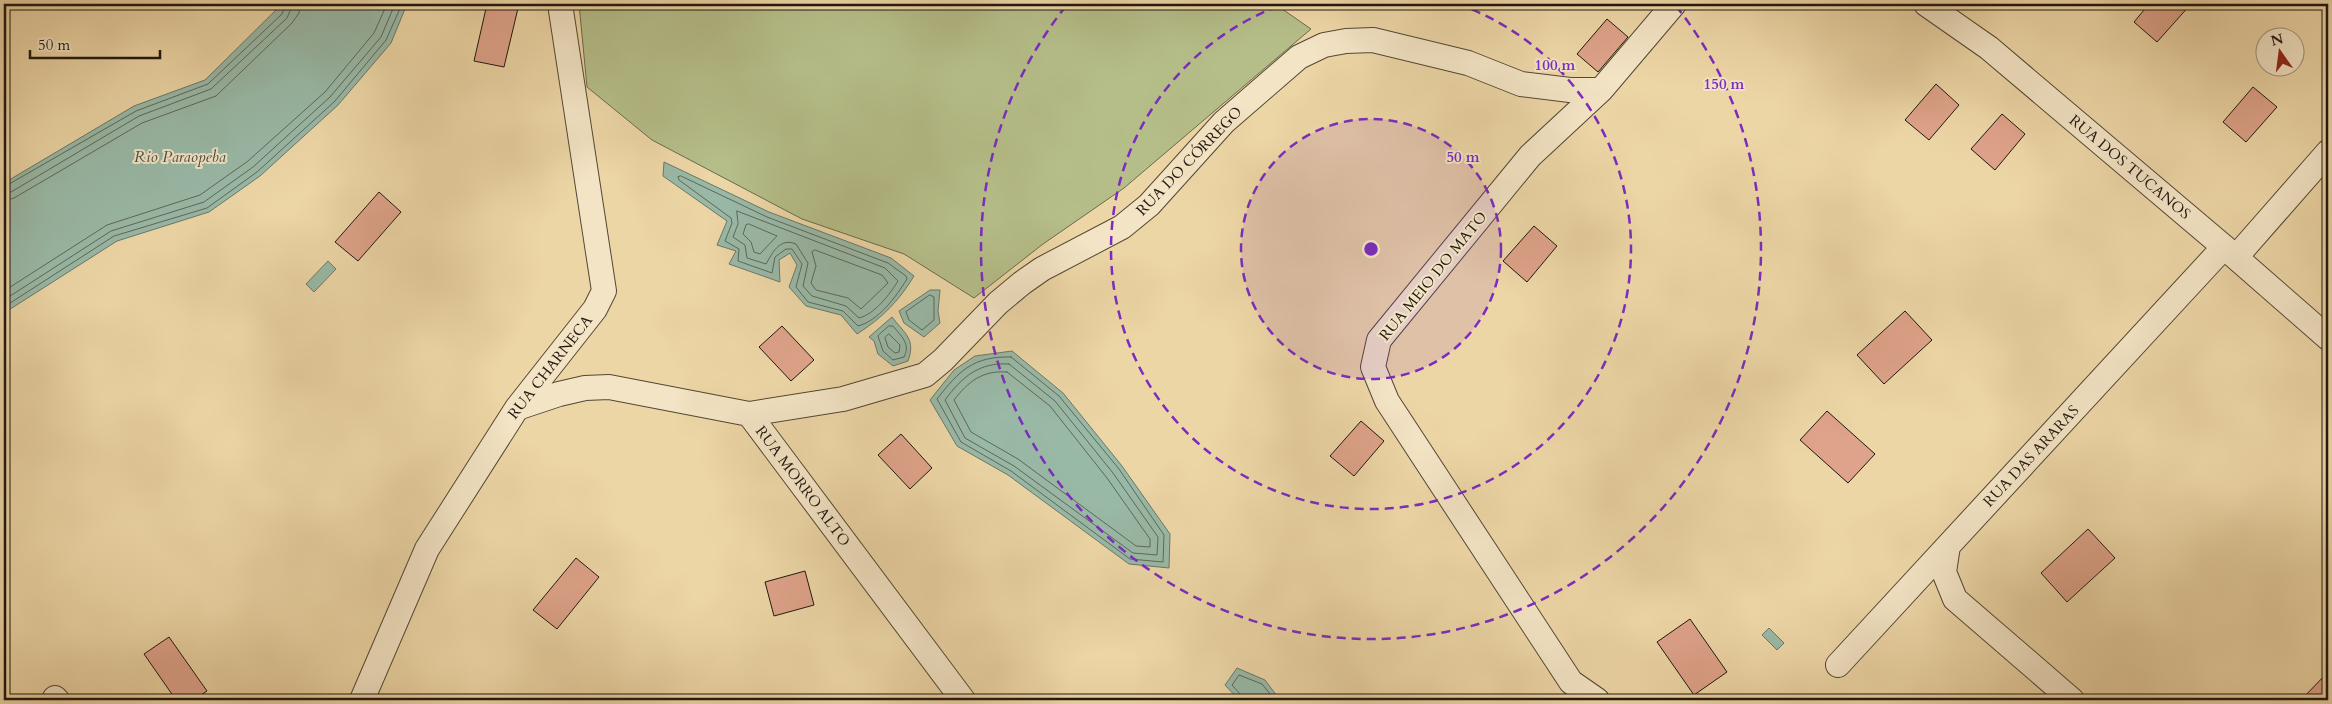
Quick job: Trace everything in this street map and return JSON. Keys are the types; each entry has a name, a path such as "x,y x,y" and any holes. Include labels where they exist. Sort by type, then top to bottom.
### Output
{"street":[{"name":"RUA CHARNECA","path":"362,700 427,549 517,408 595,310 604,291 560,4"},
{"name":"RUA MEIO DO MATO","path":"1597,700 1571,682 1387,401 1373,367 1379,340 1530,156 1601,90 1674,4"},
{"name":"RUA DOS TUCANOS","path":"1926,4 1989,48 2230,252 2328,338"},
{"name":"RUA DO CÓRREGO","path":"749,414 842,399 925,375 943,360 998,303 1022,283 1050,265 1122,227 1149,205 1224,122 1299,57 1324,45 1346,41 1373,40 1468,63 1521,84 1570,90 1601,90"},
{"name":"RUA DAS ARARAS","path":"1838,664 1948,546 2328,152"},
{"name":"RUA MORRO ALTO","path":"517,408 559,394 585,388 609,387 749,414 963,700"},
{"path":"1948,546 1944,572 1955,599 2072,700"}],"green space":[{"path":"579,4 1275,4 1311,29 1124,188 1043,244 974,298 904,254 802,219 652,140 587,87"}],"water":[{"name":"Rio Paraopeba","path":"282,4 407,4 391,43 338,105 260,176 209,212 117,241 4,313 4,183 134,106 205,80"},
{"path":"664,162 769,212 891,258 914,276 889,308 857,334 841,315 806,306 789,287 797,265 790,253 779,260 780,282 729,264 736,251 717,245 727,221 663,176"},
{"path":"328,261 336,269 314,292 306,284"},
{"path":"930,290 940,290 938,311 940,323 924,337 904,323 899,311"},
{"path":"892,317 908,337 911,347 908,361 893,366 878,354 874,341 869,337"},
{"path":"1012,351 1063,393 1122,466 1170,534 1169,568 1129,564 1008,475 957,446 930,400 954,370 975,356"},
{"path":"1769,628 1784,643 1777,650 1762,635"},
{"path":"1237,668 1265,680 1280,700 1239,700 1225,685"}],"building":[{"path":"487,4 519,4 504,67 474,61"},
{"path":"2149,4 2191,4 2157,42 2134,22"},
{"path":"1607,19 1628,37 1598,72 1577,54"},
{"path":"1936,84 1959,105 1929,140 1905,120"},
{"path":"2253,87 2277,107 2246,142 2223,122"},
{"path":"2002,114 2025,134 1995,170 1971,149"},
{"path":"379,192 401,212 358,261 335,242"},
{"path":"1534,226 1557,246 1527,282 1503,261"},
{"path":"1905,311 1932,340 1884,384 1857,355"},
{"path":"782,326 814,360 791,381 759,347"},
{"path":"1827,411 1875,454 1848,483 1800,440"},
{"path":"1361,421 1384,441 1354,476 1330,456"},
{"path":"901,434 932,468 910,489 878,455"},
{"path":"2088,529 2115,558 2067,602 2041,573"},
{"path":"576,558 599,577 557,629 533,610"},
{"path":"805,571 814,605 774,616 765,582"},
{"path":"1690,619 1727,672 1694,695 1657,642"},
{"path":"169,637 207,691 193,700 176,700 144,654"},
{"path":"2328,672 2328,700 2301,700"}]}
